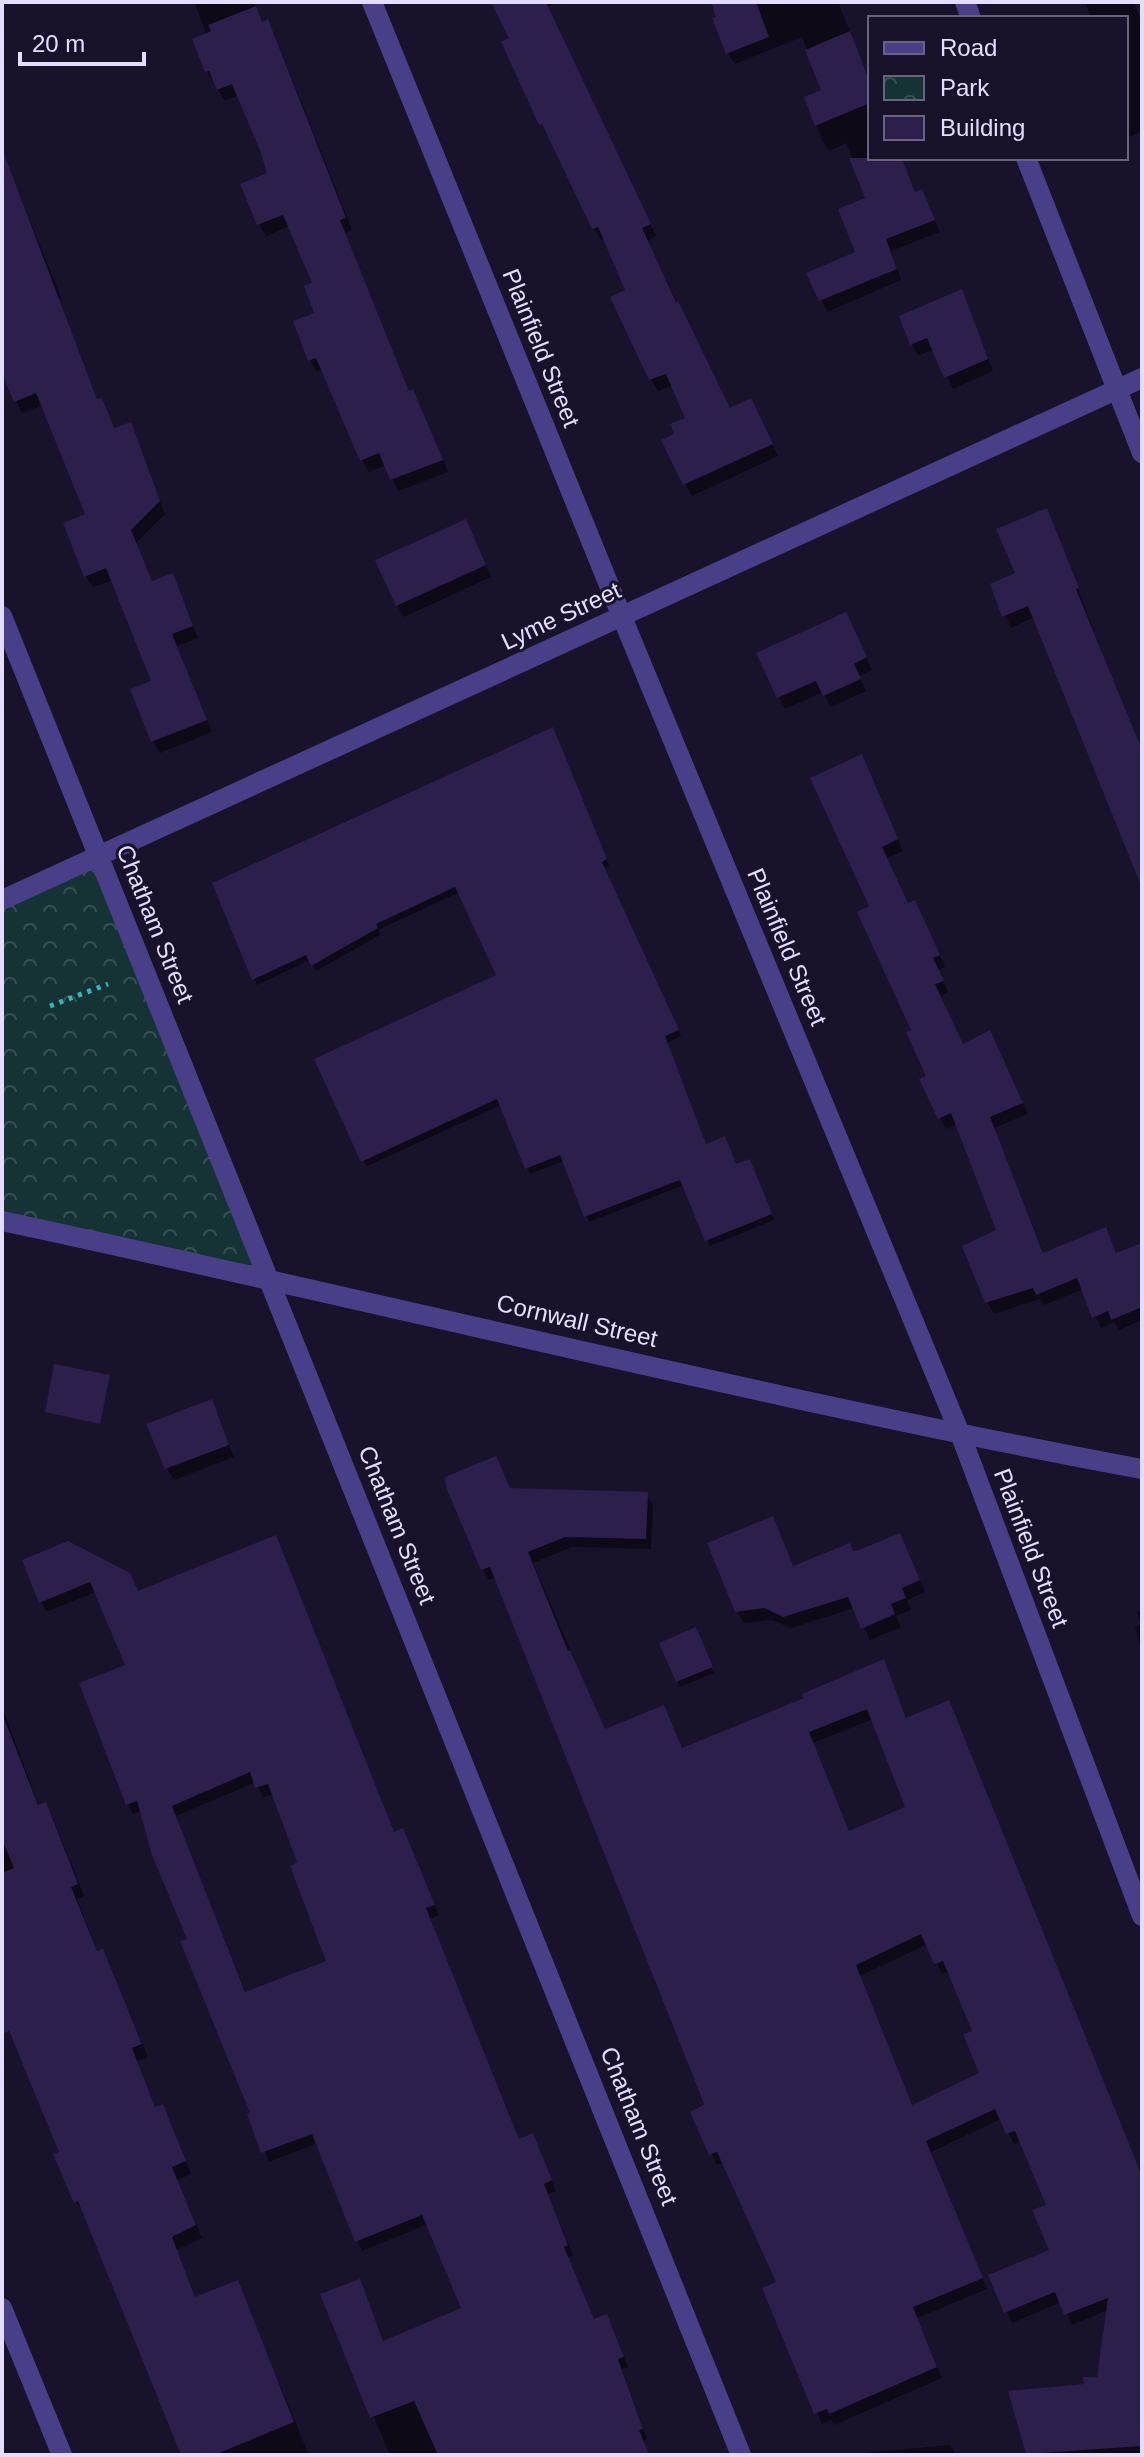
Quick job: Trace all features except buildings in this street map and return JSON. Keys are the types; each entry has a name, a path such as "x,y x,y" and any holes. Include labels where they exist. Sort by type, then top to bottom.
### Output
{"street":[{"name":"Plainfield Street","path":"372,2 622,617 961,1436 1142,1916"},
{"path":"1027,160 1142,453"},
{"name":"Lyme Street","path":"2,900 1142,378"},
{"name":"Chatham Street","path":"2,616 741,2455"},
{"name":"Cornwall Street","path":"2,1221 270,1278 961,1436 1142,1469"},
{"path":"2,2308 62,2455"}],"path":[{"path":"50,1006 108,984"}],"green space":[{"path":"100,856 270,1278 2,1221 2,900"}]}
